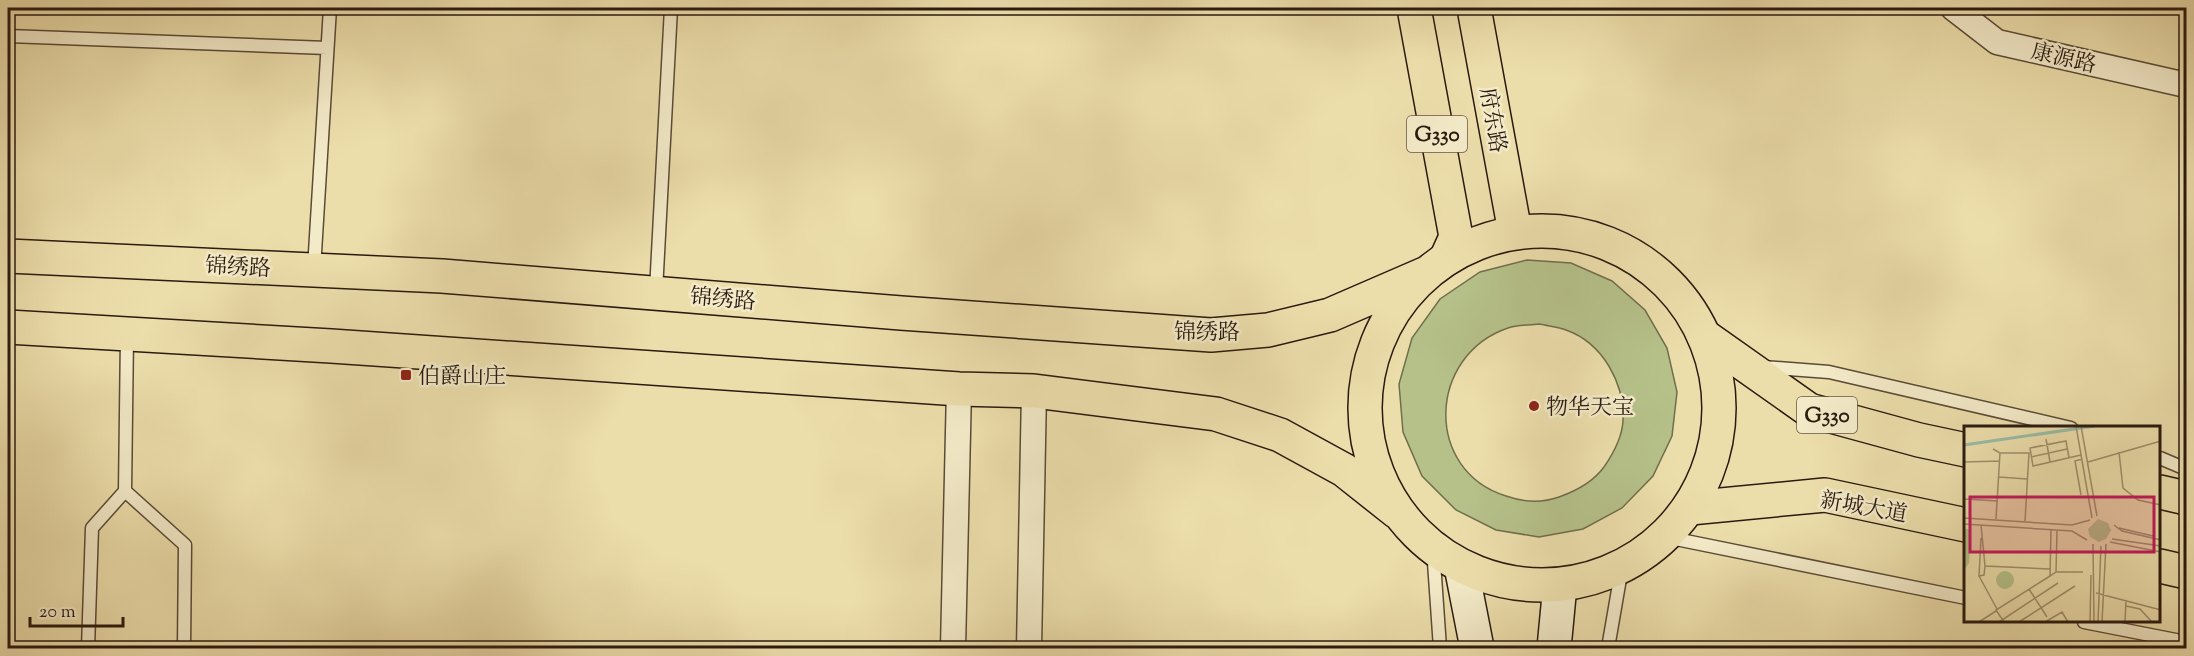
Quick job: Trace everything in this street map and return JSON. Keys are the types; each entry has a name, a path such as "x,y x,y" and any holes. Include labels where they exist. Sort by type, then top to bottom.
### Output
{"main road":[{"name":"G330","path":"1414,8 1456,237 1436,266"},
{"name":"府东路","path":"1474,8 1515,232"},
{"path":"8,327 959,389 1034,391 1216,414 1280,435 1344,470 1397,512 1432,548 1461,566 1487,577 1523,585 1560,585 1594,578 1622,567 1666,537 1690,508 1709,471 1721,424 1720,383 1707,338 1685,301 1657,272 1633,255 1584,235 1539,230 1515,232 1471,245 1436,266 1400,300 1380,334 1365,383 1364,419 1376,473 1397,512"},
{"name":"锦绣路","path":"8,256 442,276 1211,335 1268,330 1330,315 1436,266"},
{"name":"G330","path":"1707,338 1809,410 1919,440 1964,450"},
{"path":"2161,492 2187,498"},
{"name":"新城大道","path":"1690,508 1825,495 1964,525"},
{"path":"1461,566 1477,648"},
{"path":"2161,566 2187,572"},
{"path":"1554,648 1560,585"}],"street":[{"name":"康源路","path":"1953,8 1997,42 2187,85"},
{"path":"953,648 959,389"},
{"path":"1029,648 1034,391"}],"lane":[{"path":"314,270 330,8"},
{"path":"656,292 671,8"},
{"path":"8,36 327,48"},
{"path":"88,648 92,528 125,491 127,334"},
{"path":"1746,365 1829,372 2062,426"},
{"path":"2161,458 2187,469"},
{"path":"125,491 185,544 184,648"},
{"path":"1666,537 1964,598"},
{"path":"1432,548 1440,648"},
{"path":"1608,648 1622,567"},
{"path":"2094,623 2187,642"}],"green space":[{"path":"1527,260 1571,263 1612,281 1645,310 1667,348 1677,392 1672,436 1653,476 1622,508 1583,529 1539,537 1496,530 1456,510 1422,476 1403,432 1399,384 1412,338 1440,299 1480,272","holes":["1540,324 1563,329 1579,336 1601,355 1616,379 1623,407 1623,421 1621,434 1614,451 1604,467 1589,482 1559,497 1526,501 1506,496 1479,482 1460,463 1449,439 1446,412 1450,386 1462,362 1482,342 1508,328"]}],"place":[{"name":"伯爵山庄","path":"406,375"},
{"name":"物华天宝","path":"1534,406"}]}
